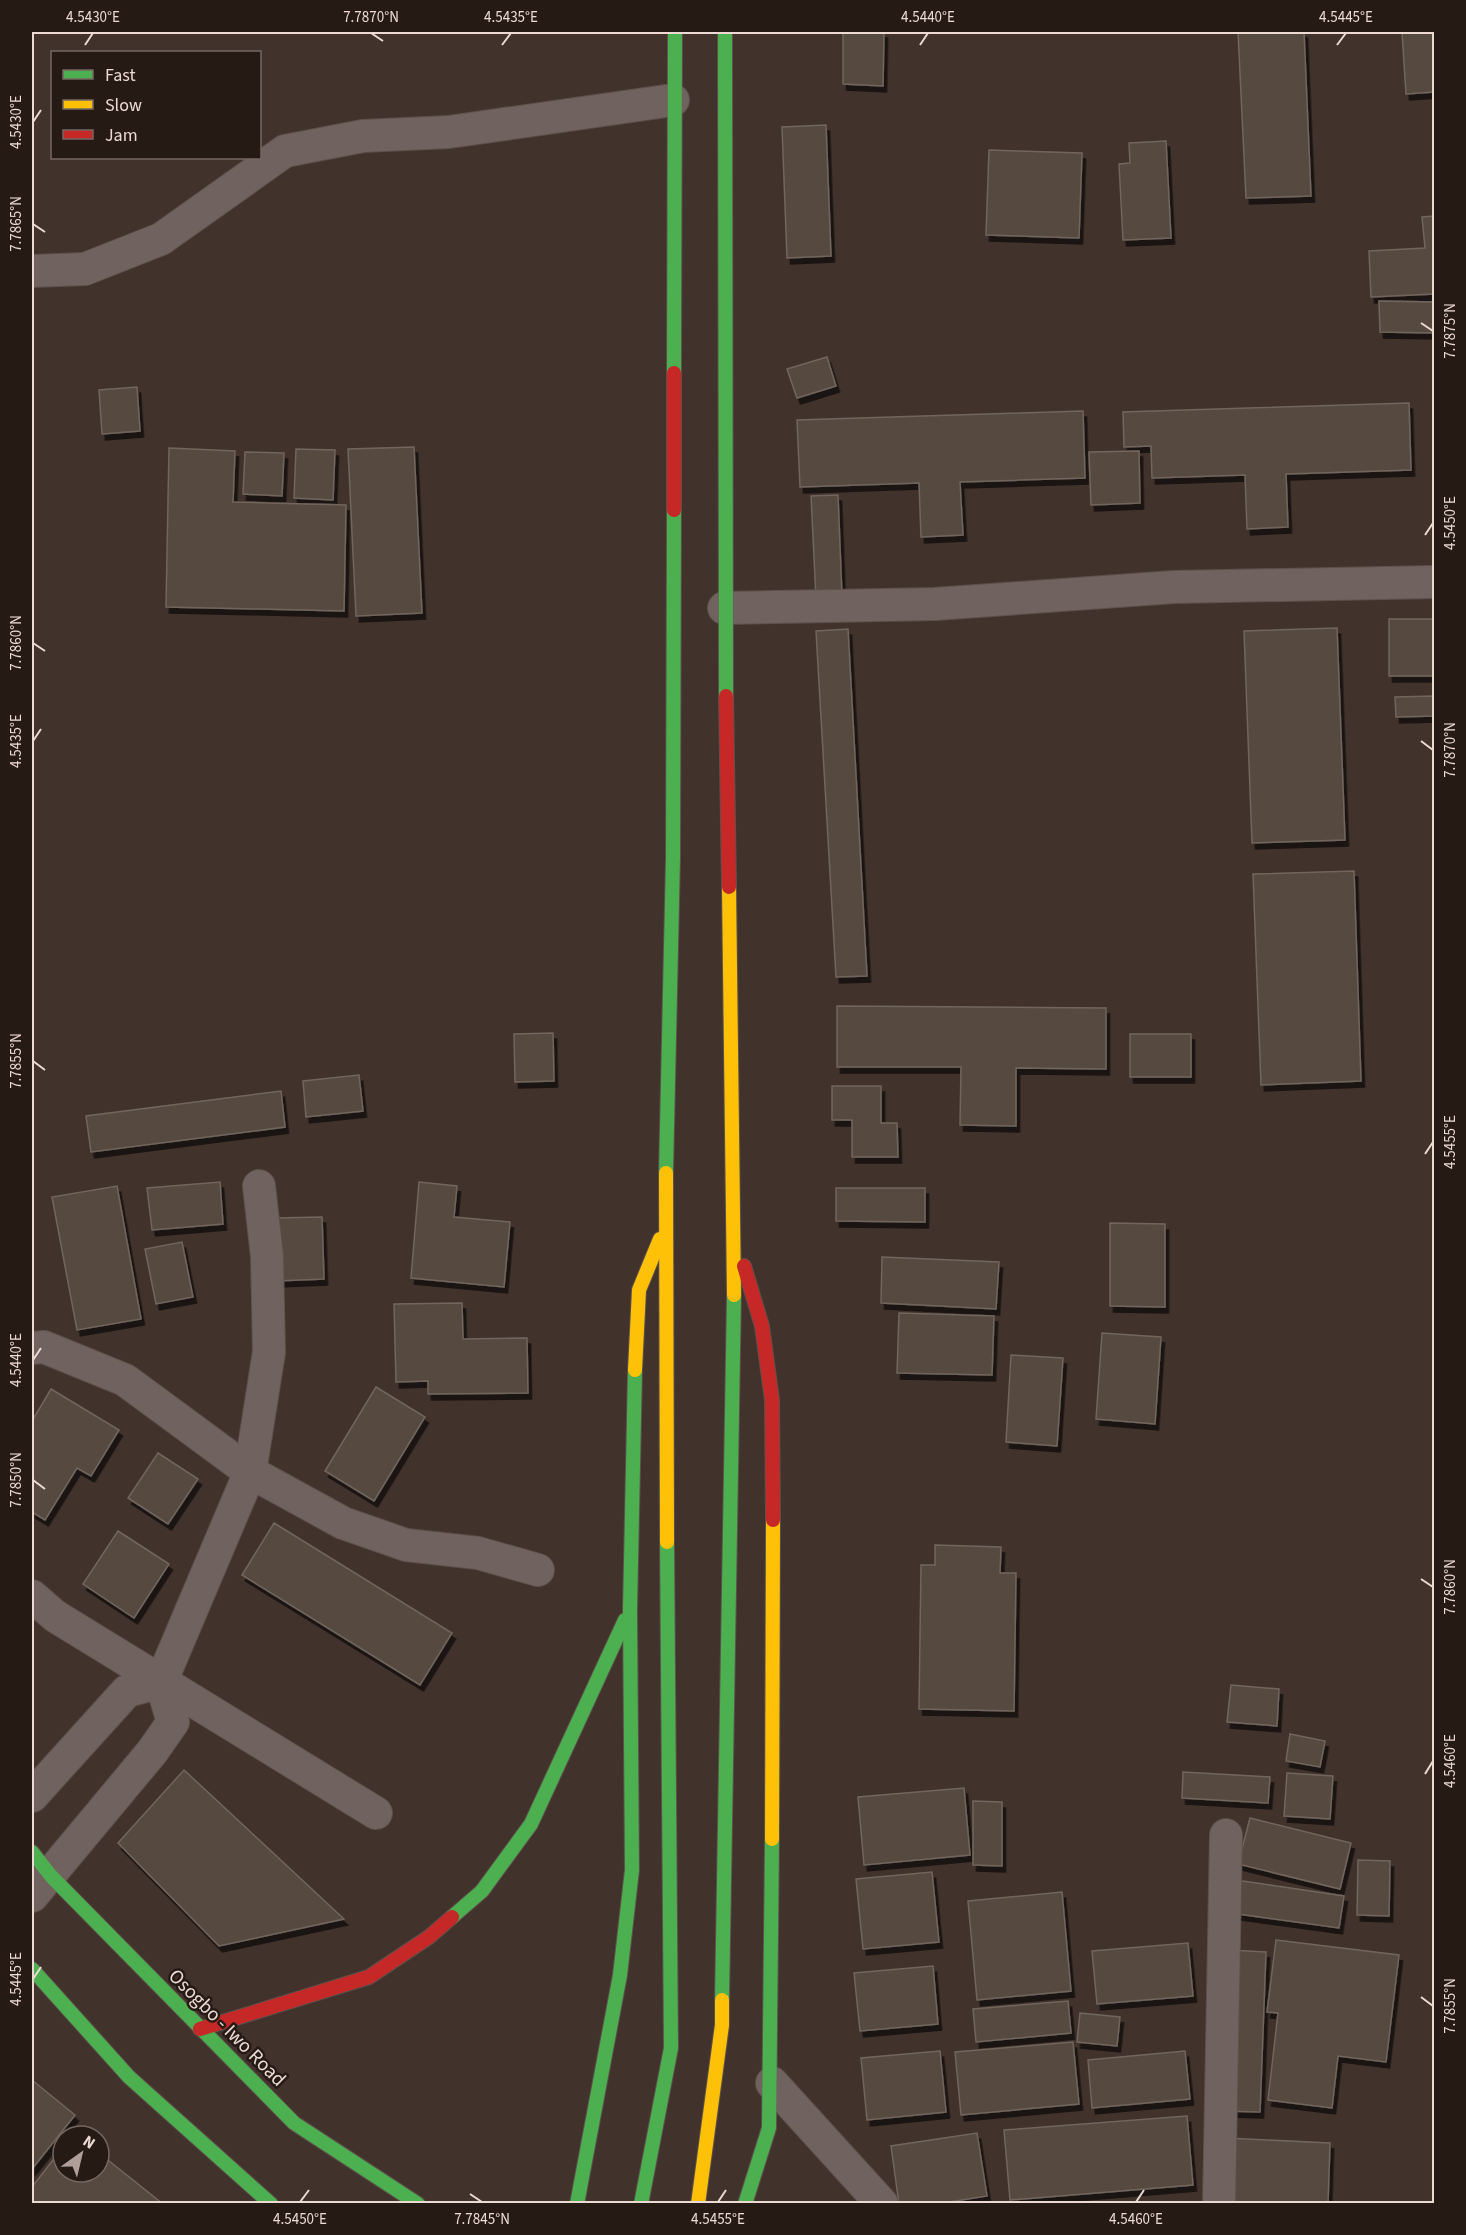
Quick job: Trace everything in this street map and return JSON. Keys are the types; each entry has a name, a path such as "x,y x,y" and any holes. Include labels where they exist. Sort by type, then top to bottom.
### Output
{"main road":[{"path":"641,2204 671,2048 665,1227 673,857 675,32"},
{"path":"698,2204 722,2025 735,1239 723,608 725,32"},
{"path":"577,2204 620,1975 632,1870 630,1610 639,1290 665,1227"},
{"path":"735,1239 762,1326 772,1400 774,1712 770,2171"},
{"path":"200,2029 369,1977 429,1937 482,1891 531,1824 630,1610"},
{"name":"Osogbo - Iwo Road","path":"32,1852 41,1886 200,2029 294,2123 418,2204"},
{"path":"32,1969 129,2078 271,2204"},
{"path":"745,2204 769,2128"}],"street":[{"path":"32,271 85,269 161,239 285,152 363,136 448,132 674,100"},
{"path":"723,608 935,604 1174,587 1434,582"},
{"path":"41,1886 152,1752 172,1722 161,1682 250,1472 269,1352 267,1256 259,1186"},
{"path":"32,1348 44,1347 125,1380 250,1472 343,1523 406,1545 478,1552 538,1570"},
{"path":"32,1596 55,1616 376,1813"},
{"path":"32,1796 127,1691 161,1682"},
{"path":"1219,2204 1226,1835"},
{"path":"772,2083 882,2204"}],"building":[{"path":"843,32 884,32 883,86 843,84"},
{"path":"1238,32 1304,32 1311,196 1246,198"},
{"path":"1402,32 1434,32 1434,92 1406,94"},
{"path":"826,125 831,256 787,258 782,127"},
{"path":"1166,141 1171,238 1123,240 1119,164 1130,163 1129,143"},
{"path":"989,150 1082,153 1079,238 986,235"},
{"path":"1434,216 1434,294 1371,297 1369,251 1425,248 1422,217"},
{"path":"1379,301 1434,302 1434,333 1380,332"},
{"path":"827,357 836,386 797,398 787,369"},
{"path":"137,387 140,431 102,434 99,390"},
{"path":"1409,403 1411,470 1286,474 1288,527 1247,529 1245,475 1152,478 1151,446 1124,447 1123,412"},
{"path":"1083,411 1085,478 960,482 963,535 921,537 919,483 800,487 797,420"},
{"path":"414,447 422,613 356,616 348,449"},
{"path":"169,448 235,451 233,502 346,505 344,611 166,607"},
{"path":"296,449 335,450 333,500 294,498"},
{"path":"1139,451 1140,503 1091,505 1089,452"},
{"path":"245,452 284,453 282,496 243,494"},
{"path":"838,495 842,597 816,599 811,496"},
{"path":"1389,619 1434,619 1434,676 1389,676"},
{"path":"1337,628 1345,840 1252,843 1244,631"},
{"path":"848,629 867,976 836,977 816,631"},
{"path":"1434,696 1434,716 1396,717 1395,697"},
{"path":"1354,871 1361,1081 1261,1085 1253,874"},
{"path":"837,1006 1106,1008 1106,1069 1016,1068 1016,1126 960,1125 961,1067 837,1067"},
{"path":"553,1033 554,1081 515,1082 514,1034"},
{"path":"1130,1034 1191,1034 1191,1077 1130,1077"},
{"path":"359,1075 363,1111 306,1117 303,1081"},
{"path":"832,1086 881,1086 881,1123 897,1123 898,1157 852,1157 852,1120 832,1120"},
{"path":"281,1091 285,1127 91,1152 86,1116"},
{"path":"220,1182 223,1224 152,1230 147,1188"},
{"path":"419,1182 457,1186 454,1217 510,1222 504,1287 411,1278"},
{"path":"117,1186 141,1319 77,1330 52,1197"},
{"path":"836,1188 925,1188 925,1222 836,1221"},
{"path":"322,1217 324,1279 276,1281 274,1218"},
{"path":"1110,1223 1165,1224 1165,1307 1110,1306"},
{"path":"182,1242 193,1297 156,1304 145,1249"},
{"path":"882,1257 999,1262 996,1309 881,1303"},
{"path":"462,1303 463,1339 527,1338 528,1393 428,1394 428,1381 396,1382 394,1304"},
{"path":"899,1313 994,1316 992,1375 897,1373"},
{"path":"1102,1333 1161,1337 1155,1424 1096,1419"},
{"path":"1011,1355 1063,1358 1057,1446 1006,1442"},
{"path":"376,1387 425,1417 374,1501 325,1471"},
{"path":"51,1389 119,1430 91,1476 77,1468 45,1520 32,1512 32,1421"},
{"path":"158,1453 198,1479 168,1524 128,1498"},
{"path":"274,1523 452,1633 420,1685 242,1575"},
{"path":"118,1531 169,1564 134,1618 83,1584"},
{"path":"935,1545 1001,1547 1000,1573 1016,1573 1014,1711 919,1709 921,1565 935,1565"},
{"path":"1231,1685 1279,1689 1277,1726 1227,1722"},
{"path":"1290,1734 1325,1741 1320,1767 1286,1761"},
{"path":"184,1770 344,1919 219,1946 118,1843"},
{"path":"1183,1772 1270,1777 1268,1803 1182,1798"},
{"path":"1287,1773 1333,1776 1330,1819 1284,1816"},
{"path":"964,1788 970,1855 864,1865 858,1797"},
{"path":"973,1801 1002,1802 1002,1866 973,1865"},
{"path":"1250,1818 1351,1843 1340,1889 1238,1864"},
{"path":"1358,1860 1390,1861 1389,1916 1357,1915"},
{"path":"932,1872 939,1942 863,1949 856,1879"},
{"path":"1236,1880 1344,1896 1339,1928 1231,1913"},
{"path":"1062,1892 1071,1991 977,2000 968,1901"},
{"path":"1276,1940 1399,1955 1386,2062 1338,2056 1332,2108 1268,2100 1278,2013 1267,2012"},
{"path":"1188,1943 1193,1996 1097,2004 1092,1951"},
{"path":"1229,1950 1266,1952 1260,2112 1223,2111"},
{"path":"933,1966 938,2024 860,2031 854,1973"},
{"path":"1068,2001 1071,2033 976,2042 973,2009"},
{"path":"1080,2013 1120,2017 1117,2046 1077,2042"},
{"path":"1073,2042 1079,2104 961,2115 955,2052"},
{"path":"940,2051 946,2112 867,2120 861,2058"},
{"path":"1185,2051 1190,2099 1092,2108 1088,2060"},
{"path":"32,2080 75,2115 68,2124 51,2124 51,2145 32,2169"},
{"path":"1187,2116 1193,2185 1010,2200 1004,2130"},
{"path":"977,2133 987,2196 937,2204 899,2204 891,2146"},
{"path":"1226,2138 1330,2143 1328,2204 1223,2204"},
{"path":"51,2162 51,2184 111,2184 111,2163 163,2204 32,2204 32,2187"}],"traffic: fast":[{"path":"674,373 675,32"},
{"path":"725,32 726,696"},
{"path":"666,1173 673,857 674,510"},
{"path":"722,2000 734,1295"},
{"path":"577,2204 620,1975 632,1870 630,1610 635,1370"},
{"path":"641,2204 671,2048 667,1542"},
{"path":"452,1917 482,1891 531,1824 625,1620"},
{"path":"745,2204 769,2128 772,1839"},
{"path":"32,1852 51,1876 294,2123 418,2204"},
{"path":"32,1969 129,2077 271,2204"}],"traffic: slow":[{"path":"729,887 734,1295"},
{"path":"666,1173 667,1542"},
{"path":"635,1370 639,1290 660,1239"},
{"path":"772,1839 773,1520"},
{"path":"698,2204 722,2025 722,2000"}],"traffic: jam":[{"path":"674,373 674,510"},
{"path":"726,696 729,887"},
{"path":"744,1266 762,1326 772,1400 773,1520"},
{"path":"200,2029 369,1977 429,1937 452,1917"}]}
